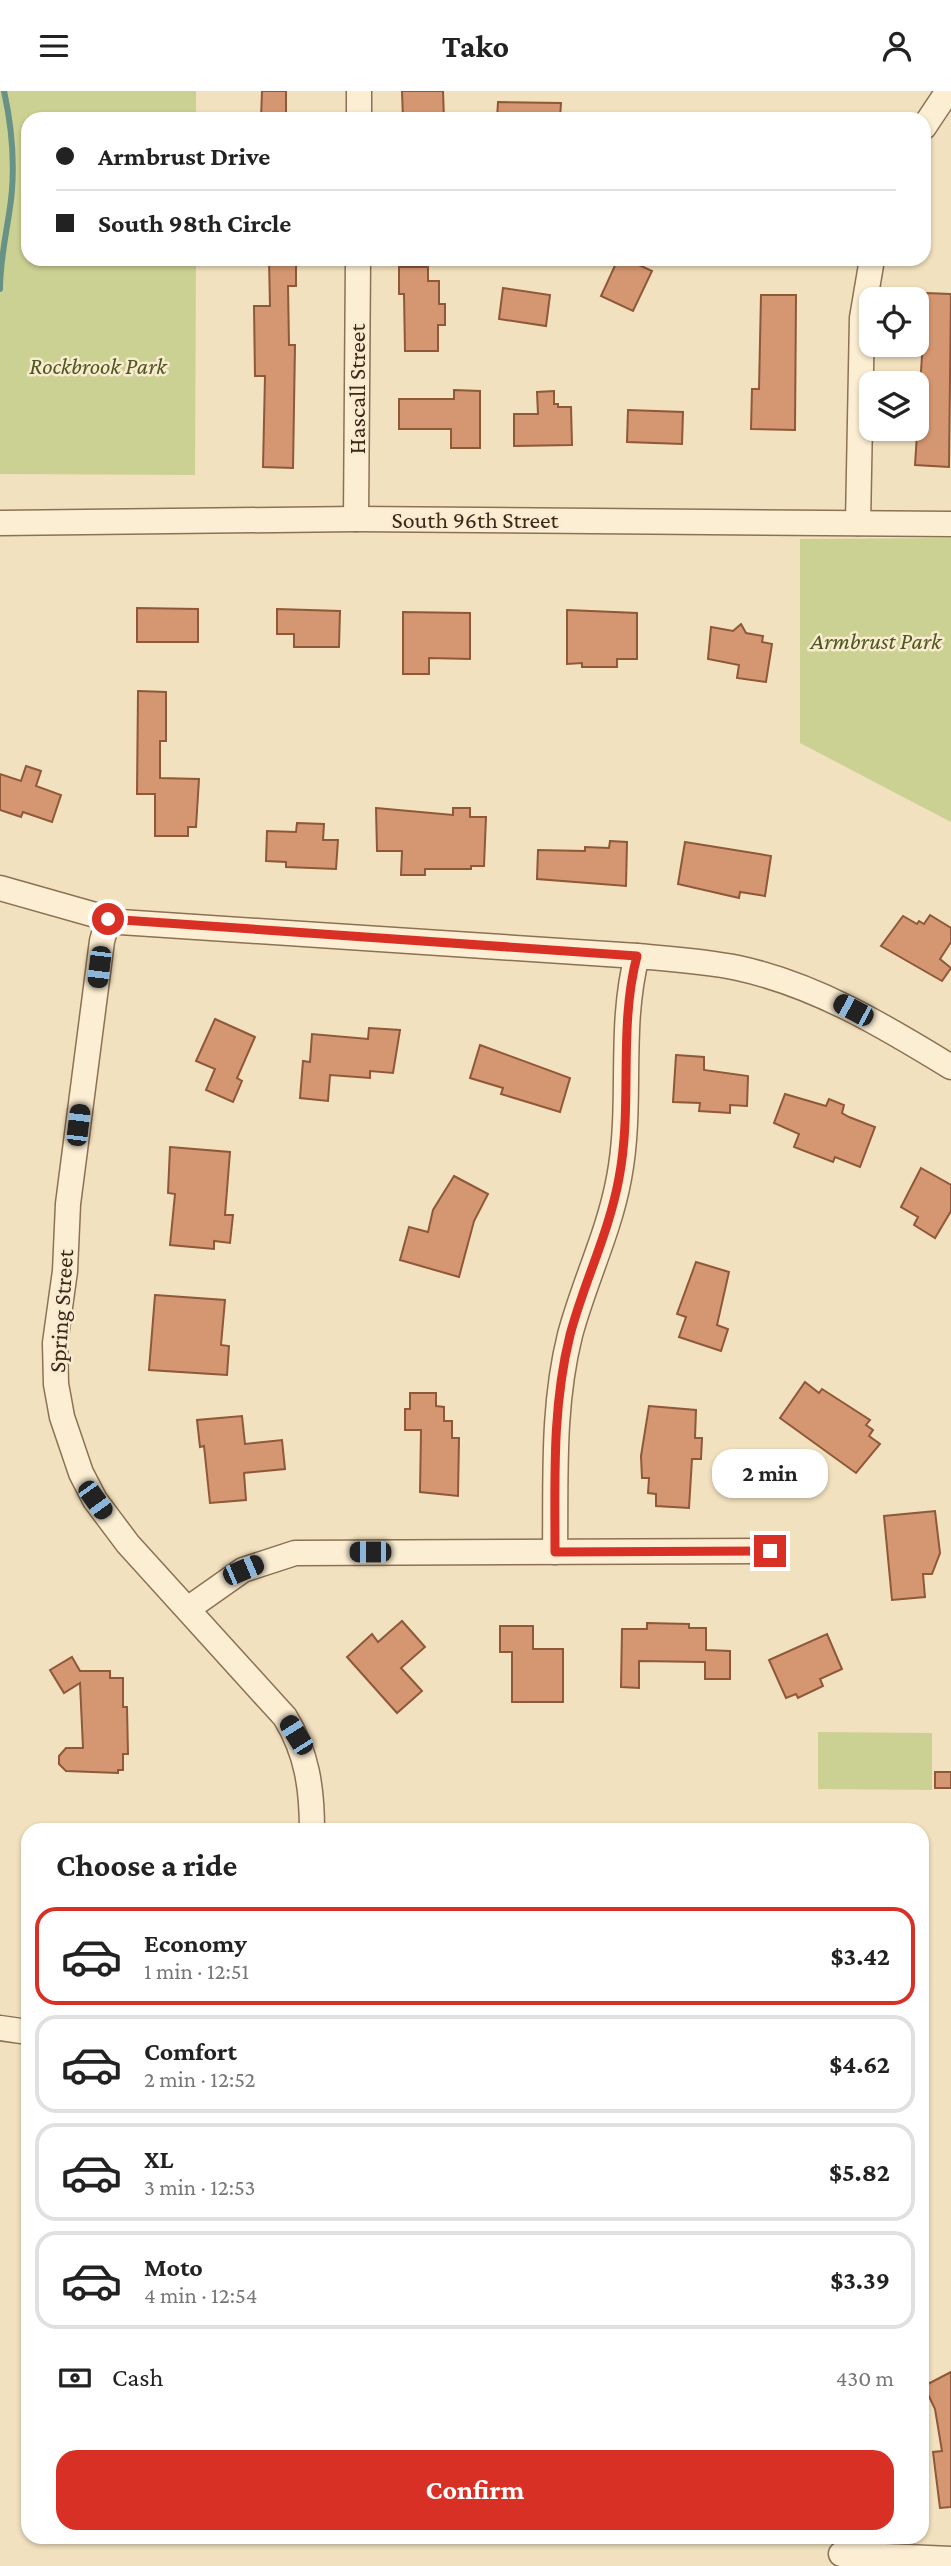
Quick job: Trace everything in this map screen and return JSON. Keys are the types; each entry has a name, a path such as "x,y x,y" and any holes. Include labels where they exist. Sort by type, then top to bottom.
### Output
{"street":[{"path":"359,91 359,112"},
{"path":"931,116 948,91"},
{"name":"Hascall Street","path":"356,519 358,266"},
{"path":"858,523 862,318 871,266"},
{"name":"South 96th Street","path":"0,523 356,519 951,524"},
{"path":"0,888 108,919 694,960 739,968 787,982 833,1000 951,1067"},
{"name":"Spring Street","path":"108,919 102,941 68,1204 65,1271 55,1343 56,1384 70,1445 95,1500 128,1545 285,1717 296,1735 310,1783 312,1823"},
{"path":"555,1552 559,1388 571,1333 607,1229 619,1178 626,1122 630,990 637,956"},
{"path":"188,1608 243,1570 266,1560 295,1553 770,1551"},
{"path":"0,2028 21,2031"},
{"path":"841,2552 951,2559"}],"green space":[{"name":"Rockbrook Park","path":"0,91 196,91 196,112 21,112 21,266 196,266 195,475 0,474"},
{"name":"Armbrust Park","path":"951,538 951,822 800,743 800,539"},
{"path":"818,1732 932,1733 932,1790 818,1789"}],"building":[{"path":"262,91 286,91 286,112 261,112"},
{"path":"402,91 443,91 444,112 403,112"},
{"path":"498,102 561,103 560,112 497,112"},
{"path":"269,266 296,266 296,286 288,286 289,345 295,345 293,468 263,467 265,376 255,376 254,306 270,306"},
{"path":"615,266 641,266 652,271 633,311 601,296"},
{"path":"399,267 428,267 428,281 439,281 439,304 445,304 445,325 438,325 438,351 405,351 404,294 399,294"},
{"path":"503,288 550,295 546,326 499,319"},
{"path":"929,293 951,294 949,467 915,465 917,441 929,441 929,371 921,371 922,357 929,357"},
{"path":"761,295 796,295 795,430 751,429 752,389 759,389"},
{"path":"454,390 480,391 480,448 451,448 451,429 399,429 399,399 454,399"},
{"path":"554,391 554,404 558,404 558,407 571,407 572,445 514,446 514,414 538,414 537,392"},
{"path":"628,410 683,412 682,444 627,442"},
{"path":"137,608 198,609 198,642 137,642"},
{"path":"277,609 340,611 339,647 294,647 294,634 277,634"},
{"path":"567,610 637,613 637,659 617,659 617,667 567,664"},
{"path":"403,612 470,613 470,659 429,658 429,674 403,674"},
{"path":"741,624 746,633 763,636 762,642 772,644 766,682 737,678 739,665 708,659 711,627 733,631"},
{"path":"138,691 166,692 166,741 160,741 160,778 199,779 196,827 188,827 188,836 155,836 155,794 137,794"},
{"path":"26,766 41,771 36,786 61,795 52,822 23,812 21,817 0,810 0,774 21,781"},
{"path":"376,808 453,815 453,808 470,808 470,817 486,817 484,866 471,866 471,869 425,869 425,875 401,875 402,851 377,851"},
{"path":"297,823 324,824 323,840 338,840 336,869 286,867 286,862 266,861 267,831 296,832"},
{"path":"610,841 627,842 626,886 537,879 538,850 585,851 585,847 609,848"},
{"path":"685,842 771,856 765,896 740,892 739,898 678,884"},
{"path":"930,915 951,928 951,942 940,959 951,968 942,981 881,946 903,916 917,924 919,921 924,924"},
{"path":"215,1019 255,1037 237,1078 242,1081 233,1102 206,1090 215,1069 196,1061"},
{"path":"369,1028 400,1030 393,1073 370,1071 370,1078 330,1075 328,1101 300,1098 303,1061 310,1062 312,1034 368,1039"},
{"path":"480,1045 570,1078 560,1112 501,1094 503,1088 470,1078"},
{"path":"676,1055 704,1057 704,1070 748,1076 747,1106 730,1105 730,1113 699,1111 700,1103 673,1102"},
{"path":"785,1094 826,1106 829,1099 844,1105 842,1113 875,1127 860,1167 835,1157 833,1162 794,1147 799,1134 774,1123"},
{"path":"170,1147 230,1152 225,1215 233,1215 230,1243 214,1241 214,1249 170,1245 175,1194 168,1193"},
{"path":"921,1168 951,1185 951,1211 935,1238 914,1225 918,1217 901,1207"},
{"path":"454,1176 488,1194 474,1221 459,1277 400,1260 409,1227 428,1232 433,1210"},
{"path":"696,1262 729,1272 717,1325 728,1329 721,1351 679,1337 686,1317 677,1314"},
{"path":"155,1295 225,1300 221,1345 229,1346 227,1375 149,1370"},
{"path":"805,1382 819,1393 822,1389 870,1420 866,1425 873,1430 869,1436 880,1444 856,1473 780,1418"},
{"path":"410,1393 436,1393 436,1406 444,1407 444,1421 452,1421 452,1438 459,1438 458,1496 420,1492 421,1430 405,1430 405,1409 410,1409"},
{"path":"649,1406 696,1410 695,1438 702,1438 701,1459 692,1459 689,1508 656,1506 656,1494 648,1493 649,1478 642,1478 641,1456"},
{"path":"242,1416 245,1444 282,1440 285,1469 244,1473 246,1500 210,1503 204,1446 200,1447 197,1420"},
{"path":"935,1511 940,1553 932,1574 923,1574 925,1597 892,1600 884,1516"},
{"path":"402,1621 425,1647 401,1668 422,1691 397,1713 347,1657 372,1634 378,1642"},
{"path":"647,1623 689,1624 689,1628 706,1628 706,1650 730,1651 730,1679 705,1679 705,1662 639,1661 639,1688 621,1687 622,1629 647,1629"},
{"path":"500,1626 533,1626 533,1649 563,1649 563,1702 512,1702 512,1652 500,1652"},
{"path":"827,1634 842,1669 820,1679 823,1686 798,1698 796,1694 786,1698 769,1660"},
{"path":"72,1657 80,1671 110,1671 110,1678 123,1678 128,1754 123,1754 123,1770 118,1770 118,1773 66,1771 59,1764 59,1756 66,1748 83,1748 80,1683 64,1693 50,1670"},
{"path":"935,1772 951,1772 951,1788 935,1788"},
{"path":"951,2372 951,2507 940,2508 933,2452 942,2451 935,2409 929,2396 929,2383"}],"waterway":[{"path":"0,289 13,168 10,122 4,91"}],"route":[{"path":"108,919 270,933 637,956 630,990 626,1122 619,1178 607,1229 571,1333 559,1388 555,1552 770,1551"}]}
